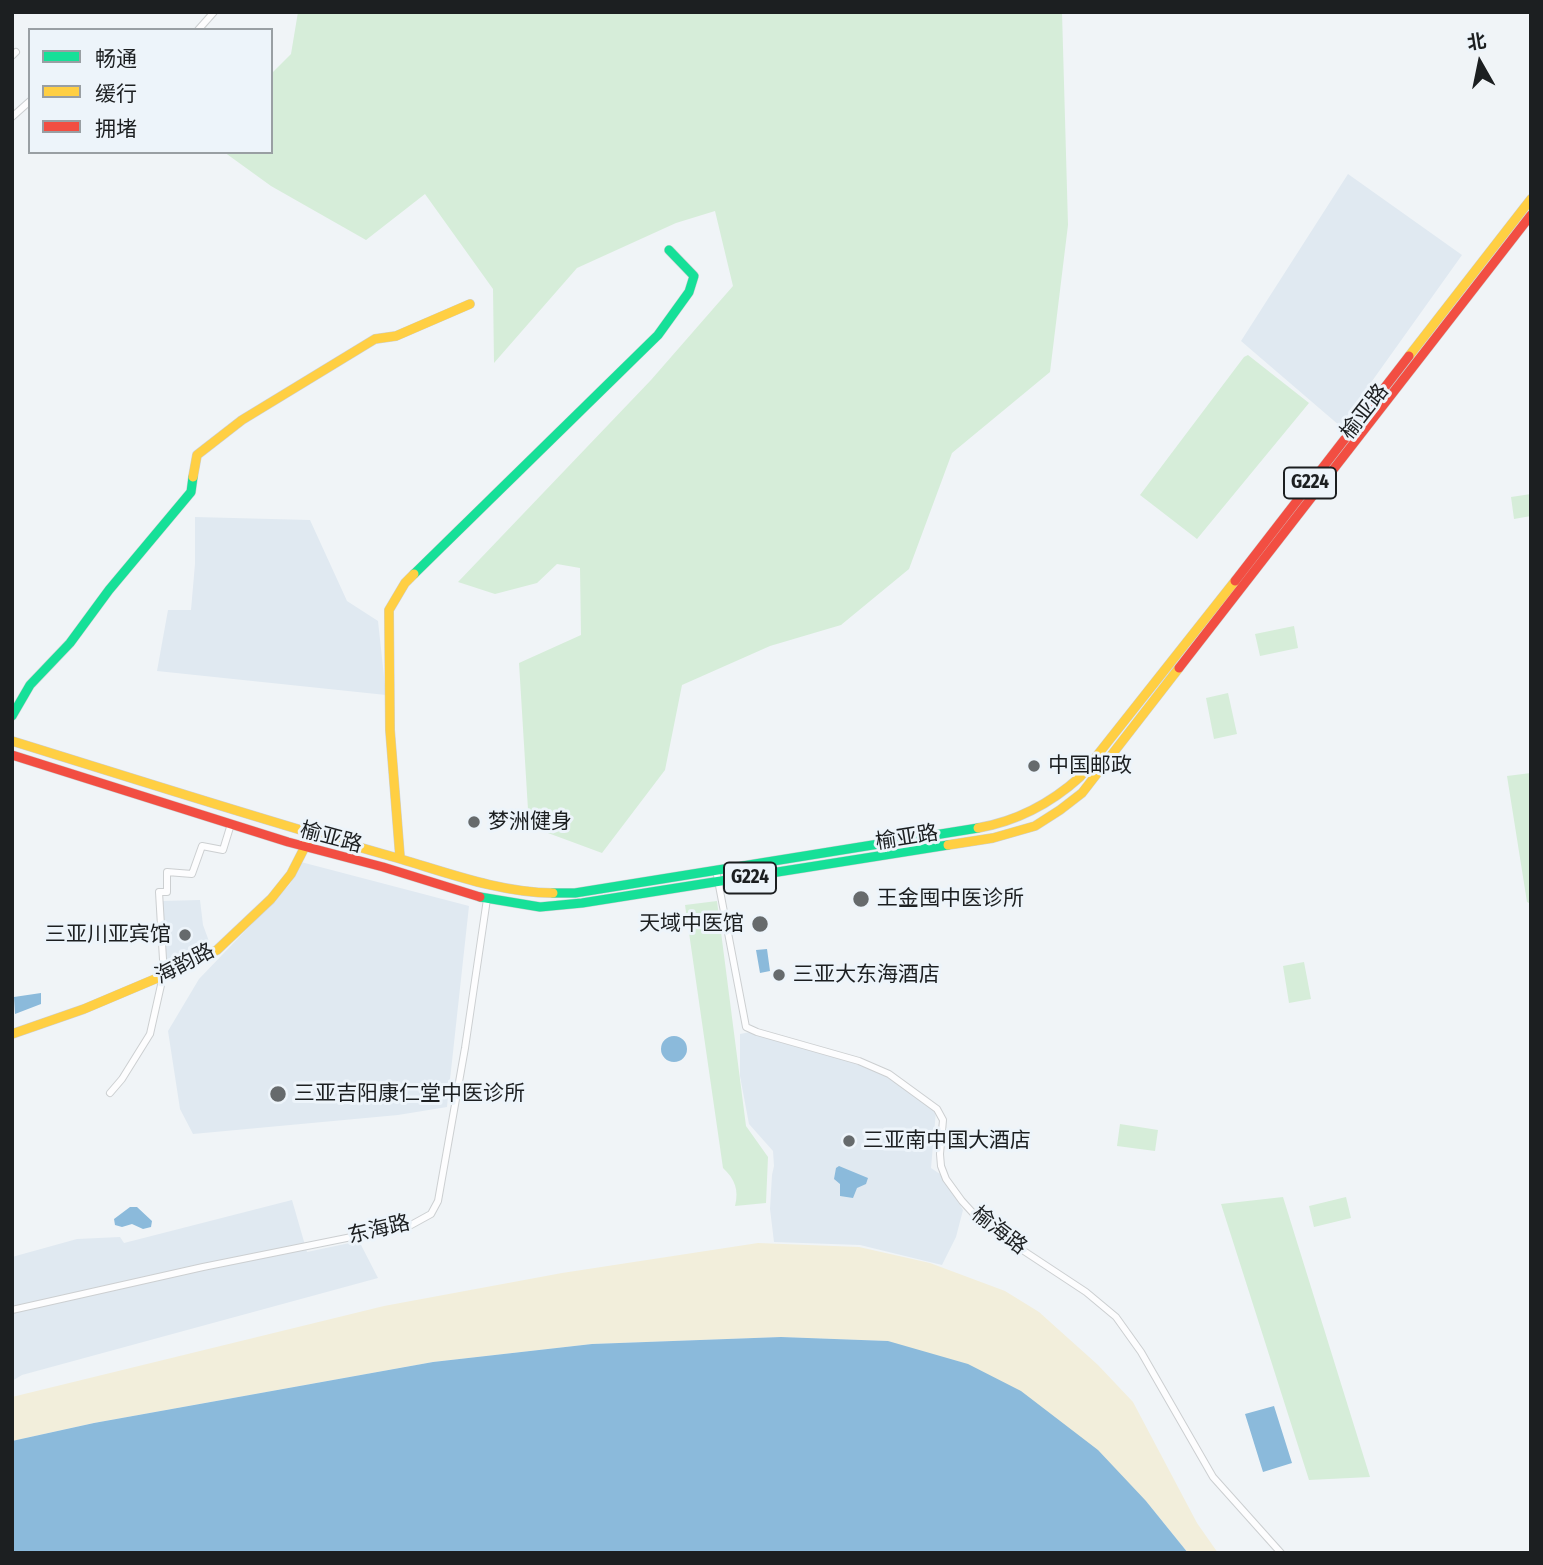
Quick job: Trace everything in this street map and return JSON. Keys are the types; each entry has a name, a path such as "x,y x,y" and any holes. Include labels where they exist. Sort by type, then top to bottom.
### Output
{"main road":[{"name":"榆亚路","path":"12,741 312,833 494,885 534,893 575,894 1002,824 1032,813 1072,786 1090,767 1531,199"},
{"name":"榆亚路","path":"12,755 231,824 487,899 540,907 718,883 993,838 1035,826 1082,793 1531,215"},
{"path":"400,858 390,730 389,610 405,583 658,335 689,292 694,276 668,250"},
{"path":"12,716 30,685 70,643 109,590 191,492 197,455 242,420 375,339 396,336 470,304"},
{"name":"海韵路","path":"12,1034 58,1019 217,950 271,899 291,874 312,833"}],"street":[{"path":"200,28 214,12"},
{"path":"12,117 28,103"},
{"path":"110,1093 150,1034 162,976 159,892 167,892 167,872 192,874 202,846 223,850 231,824"},
{"name":"榆海路","path":"716,870 746,1027 859,1061 890,1074 937,1109 943,1120 940,1154 942,1166 946,1179 962,1201 982,1224 1086,1292 1116,1317 1141,1352 1213,1477 1281,1553"},
{"name":"东海路","path":"14,1309 411,1225 431,1214 438,1201 487,899"}],"shaded area":[{"path":"1348,174 1462,255 1340,426 1241,341"},
{"path":"195,517 310,520 347,601 378,621 386,695 157,671 168,610 191,610"},
{"path":"301,862 469,906 447,1107 398,1115 193,1134 180,1109 168,1031 199,979 290,884"},
{"name":"三亚川亚宾馆","path":"200,900 203,925 210,944 165,967 162,901"},
{"name":"三亚南中国大酒店","path":"750,1032 862,1064 890,1076 936,1111 931,1168 943,1176 963,1210 956,1237 942,1265 860,1245 774,1242 770,1209 773,1151 749,1124 740,1076 740,1034"},
{"path":"292,1200 307,1252 359,1241 378,1278 22,1375 12,1381 12,1257 77,1239 120,1237 124,1243"}],"green space":[{"path":"298,12 1062,12 1068,225 1050,372 952,453 909,569 841,625 770,646 682,685 665,770 602,853 529,826 519,663 581,635 580,568 557,564 537,583 495,594 458,582 651,380 733,286 715,211 676,223 577,268 494,363 493,289 425,194 366,240 271,186 227,154 273,154 273,72 291,54"},
{"path":"1248,355 1309,403 1197,539 1140,495"},
{"path":"1531,494 1531,516 1514,519 1511,497"},
{"path":"1294,626 1298,648 1260,656 1255,634"},
{"path":"1228,693 1237,734 1214,739 1206,698"},
{"path":"1531,773 1531,904 1527,902 1507,776"},
{"path":"717,901 746,1126 768,1157 766,1203 735,1206 735,1185 723,1168 685,905"},
{"path":"1304,962 1311,999 1289,1003 1283,966"},
{"path":"1120,1124 1158,1130 1155,1151 1117,1146"},
{"path":"1283,1197 1370,1477 1309,1480 1221,1204"},
{"path":"1346,1197 1351,1218 1314,1227 1309,1206"}],"sand":[{"path":"758,1243 859,1247 930,1263 1005,1291 1039,1312 1098,1365 1133,1402 1197,1523 1218,1553 1188,1553 1146,1501 888,1341 781,1337 592,1344 433,1362 94,1423 12,1441 12,1397 384,1306 562,1273"}],"water":[{"path":"767,949 770,971 760,973 756,950"},
{"path":"41,993 41,1004 15,1014 14,997"},
{"path":"674,1036 683,1040 687,1049 683,1058 674,1062 665,1058 661,1049 665,1040"},
{"path":"839,1166 868,1178 866,1184 857,1188 853,1198 840,1196 840,1184 834,1179"},
{"path":"130,1207 137,1207 152,1221 151,1227 143,1229 132,1224 122,1227 115,1225 114,1219"},
{"path":"781,1337 888,1341 968,1364 1021,1391 1098,1450 1146,1501 1188,1553 12,1553 12,1441 94,1423 433,1362 592,1344"},
{"path":"1274,1406 1292,1463 1263,1472 1245,1414"}],"traffic: fast":[{"path":"414,574 658,335 689,292 694,276 669,250"},
{"path":"12,716 30,685 70,643 109,590 191,492 193,477"},
{"path":"553,893 575,893 978,828"},
{"path":"480,897 540,907 582,903 948,845"}],"traffic: slow":[{"path":"1409,356 1531,199"},
{"path":"193,477 197,455 242,420 375,339 396,336 470,304"},
{"path":"400,857 390,730 389,610 405,583 414,574"},
{"path":"978,828 1007,821 1033,810 1080,777 1235,581"},
{"path":"948,845 993,838 1035,826 1060,810 1082,793 1179,668"},
{"path":"12,741 467,879 510,889 553,893"},
{"path":"12,1034 84,1009 217,950 271,899 291,874 312,833"}],"traffic: jam":[{"path":"1179,668 1531,215"},
{"path":"1235,581 1409,356"},
{"path":"12,755 288,842 383,867 480,897"}],"place":[{"name":"中国邮政","path":"1034,766"},
{"name":"梦洲健身","path":"474,822"},
{"name":"王金囤中医诊所","path":"861,899"},
{"name":"天域中医馆","path":"760,924"},
{"name":"三亚川亚宾馆","path":"185,935"},
{"name":"三亚大东海酒店","path":"779,975"},
{"name":"三亚吉阳康仁堂中医诊所","path":"278,1094"},
{"name":"三亚南中国大酒店","path":"849,1141"}]}
